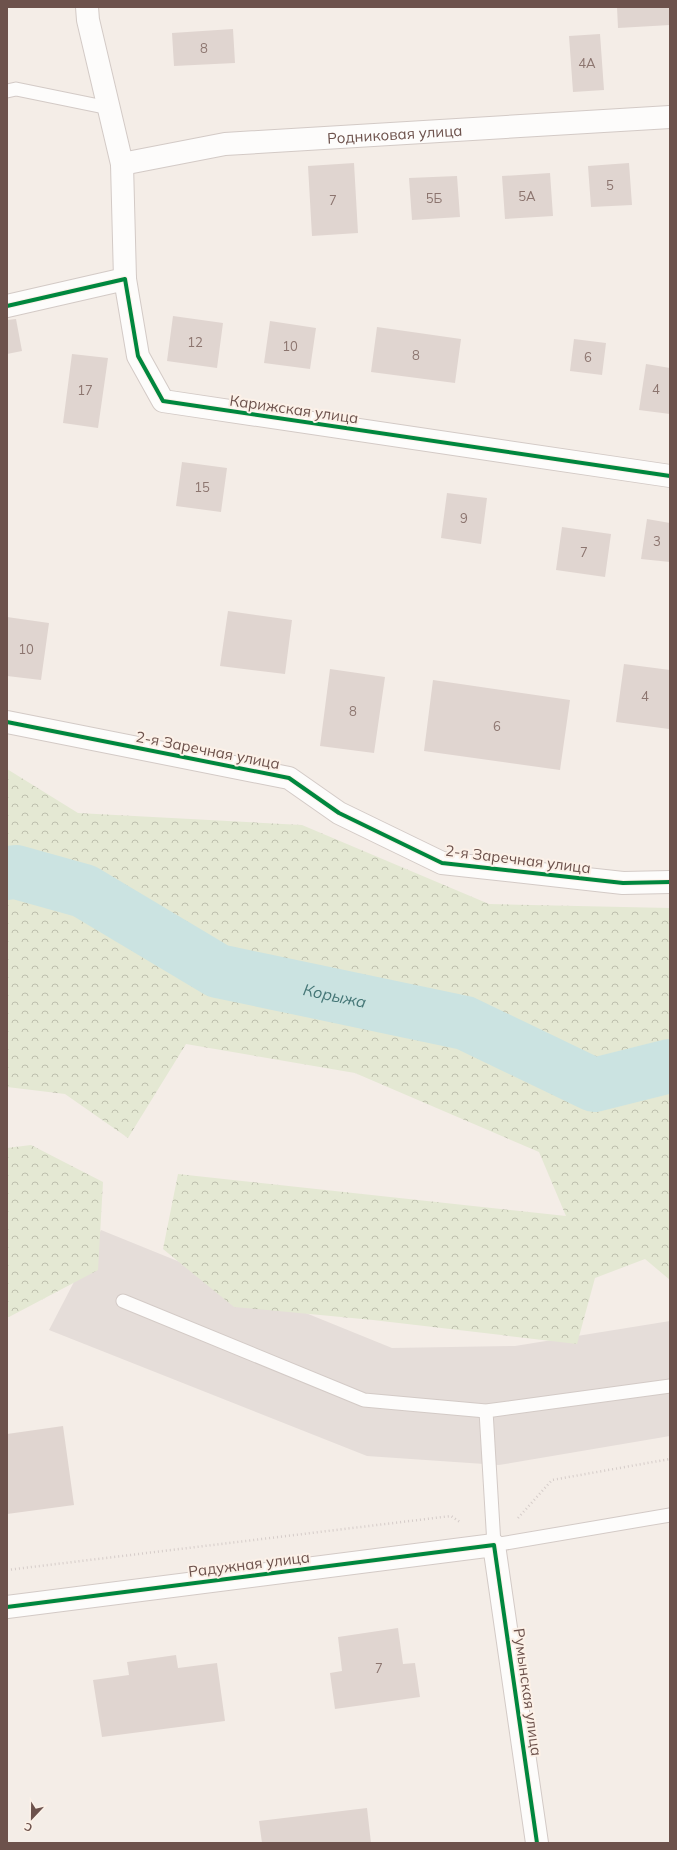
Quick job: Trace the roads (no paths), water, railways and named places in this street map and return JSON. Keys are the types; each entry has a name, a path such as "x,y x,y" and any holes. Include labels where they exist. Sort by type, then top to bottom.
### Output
{"street":[{"path":"7,306 125,279 122,164 88,20 87,7"},
{"name":"Родниковая улица","path":"122,164 225,144 670,117"},
{"name":"Карижская улица","path":"125,279 138,356 163,401 670,476"},
{"name":"2-я Заречная улица","path":"7,722 289,778 339,814 442,863 624,883 670,882"},
{"name":"Радужная улица","path":"7,1607 494,1544"},
{"name":"Румынская улица","path":"494,1544 538,1843"}],"lane":[{"path":"7,91 16,89 109,108"},
{"path":"123,1301 364,1400 486,1411 670,1386"},
{"path":"486,1411 494,1544 670,1515"}],"waterway":[{"name":"Корыжа","path":"7,873 16,872 84,891 218,971 465,1023 594,1085 670,1066"}]}
